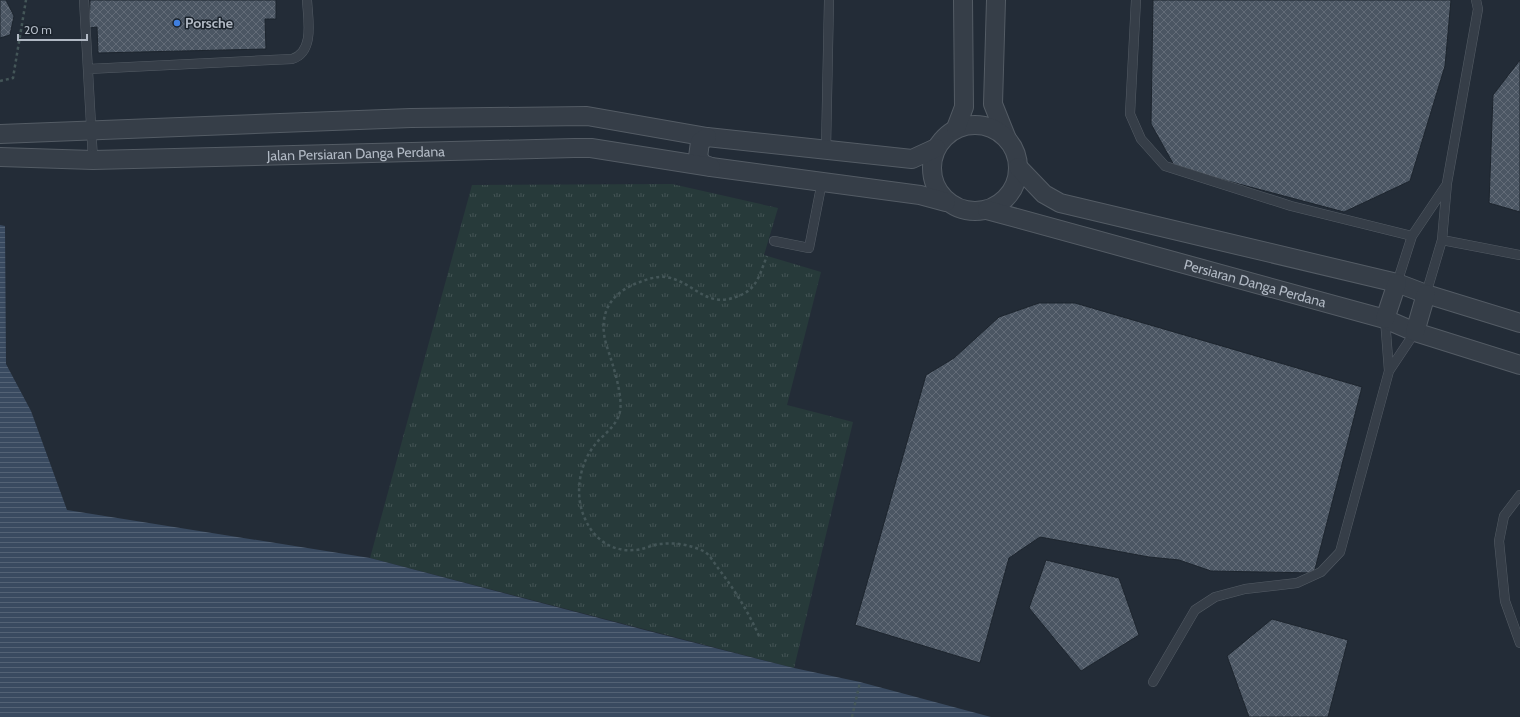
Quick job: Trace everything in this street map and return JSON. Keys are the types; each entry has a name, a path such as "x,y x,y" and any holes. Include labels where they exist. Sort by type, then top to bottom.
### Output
{"street":[{"path":"956,128 964,107 963,0"},
{"path":"996,0 993,104 1007,139 1015,152 1018,167 1016,181 1010,194 1000,204 987,210 973,212 959,209 946,202 937,190 932,177 931,162 936,148 944,137 956,128 969,124 982,125 995,129 1007,139"},
{"path":"0,134 411,118 587,116 707,137 912,159 936,148"},
{"path":"707,137 700,142 698,157 703,164 711,167"},
{"name":"Jalan Persiaran Danga Perdana","path":"0,157 93,160 590,148 711,167 920,196 946,202"},
{"path":"1018,167 1044,194 1060,203 1397,283 1426,294 1520,323"},
{"name":"Persiaran Danga Perdana","path":"987,210 1385,319 1415,332 1520,365"},
{"path":"1385,319 1397,283"},
{"path":"1415,332 1426,294"}],"lane":[{"path":"84,0 93,160"},
{"path":"88,69 292,59 299,57 304,53 308,42 307,0"},
{"path":"826,149 829,0"},
{"path":"1136,0 1130,114 1141,139 1165,166 1291,206 1412,236"},
{"path":"1426,294 1442,240 1447,183 1478,9 1476,0"},
{"path":"774,241 809,248 822,182"},
{"path":"1397,283 1412,236 1447,183"},
{"path":"1442,240 1520,255"},
{"path":"1385,319 1389,372"},
{"path":"1153,682 1195,610 1215,597 1245,589 1297,583 1321,572 1340,552 1389,372 1415,332"},
{"path":"1520,495 1504,516 1499,541 1505,601 1520,643"}],"path":[{"path":"0,81 13,78 26,0"},
{"path":"760,636 748,610 707,553 689,545 660,544 634,550 614,547 596,538 585,521 580,499 580,480 584,460 597,442 612,427 620,414 620,393 606,342 603,323 608,307 615,295 629,286 648,279 666,277 714,300 731,298 744,294 758,282 774,241"},
{"path":"852,717 860,682"}],"green space":[{"path":"672,184 778,208 764,255 821,272 787,405 853,422 794,668 370,558 472,185"}],"water":[{"path":"0,225 5,226 6,364 31,411 67,510 370,558 660,634 794,668 860,682 991,717 0,717"}],"building":[{"path":"0,0 6,0 14,16 10,35 0,38"},
{"name":"Porsche","path":"90,0 276,0 276,19 265,19 266,49 98,53 97,27 89,28"},
{"path":"1153,0 1451,0 1445,66 1410,181 1344,212 1175,167 1151,124"},
{"path":"1520,60 1520,212 1489,203 1493,95"},
{"path":"1039,303 1075,303 1362,387 1314,573 1211,571 1179,560 1149,557 1040,537 1009,558 980,663 855,625 926,375 954,358 999,317"},
{"path":"1046,560 1119,578 1139,635 1081,671 1029,608"},
{"path":"1272,619 1348,640 1328,717 1249,717 1227,656"}],"place":[{"name":"Porsche","path":"177,23"}]}
